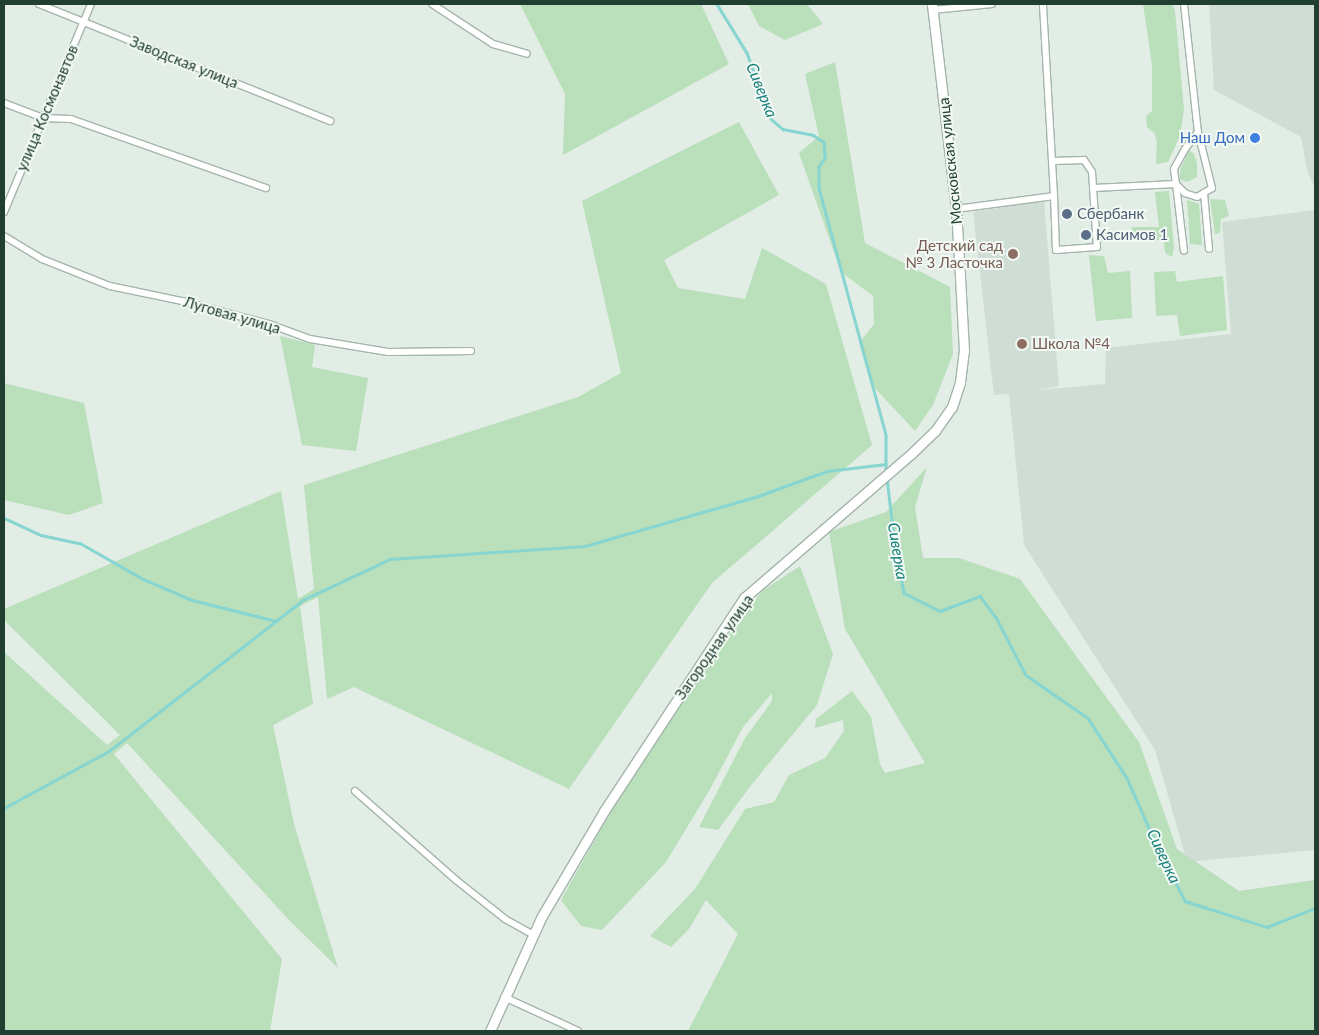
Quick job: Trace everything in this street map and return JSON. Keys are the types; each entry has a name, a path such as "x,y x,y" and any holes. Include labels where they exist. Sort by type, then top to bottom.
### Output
{"main road":[{"name":"Московская улица","path":"932,7 956,209 964,351 960,382 952,407"},
{"name":"Загородная улица","path":"490,1031 532,934 604,812 744,598 911,454 935,431 952,407"}],"street":[{"name":"Заводская улица","path":"39,4 330,120"},
{"name":"улица Космонавтов","path":"4,212 91,4"},
{"path":"432,4 493,44 527,54"},
{"path":"932,7 992,4"},
{"path":"1043,4 1056,250 1097,247 1092,172 1084,160 1052,161"},
{"path":"1093,188 1176,184 1185,193 1197,197 1212,188 1198,132 1184,4"},
{"path":"4,103 43,118 71,119 266,188"},
{"path":"1184,251 1174,169 1185,149 1198,132"},
{"path":"1204,193 1209,249"},
{"path":"956,209 1054,196"},
{"name":"Луговая улица","path":"4,236 42,259 110,286 182,301 272,325 310,339 388,352 471,351"},
{"path":"355,791 456,880 505,919 532,934"},
{"path":"504,997 578,1031"}],"shaded area":[{"path":"1209,4 1315,4 1315,188 1307,170 1301,137 1214,90"},
{"path":"1044,201 1059,386 1038,390 1105,384 1106,348 1231,334 1222,222 1315,210 1315,850 1187,862 1155,750 1024,545 1009,394 994,395 973,212"}],"green space":[{"path":"520,4 701,4 729,64 563,155 565,94"},
{"path":"748,4 807,4 823,24 785,40 759,26"},
{"path":"1143,4 1172,4 1175,11 1184,110 1180,136 1168,162 1156,164 1157,141 1154,133 1147,127 1146,116 1152,111 1152,65"},
{"path":"835,62 865,243 950,287 953,354 933,405 915,431 871,384 859,343 874,324 873,296 841,272 799,153 819,136 805,74"},
{"path":"739,122 779,195 664,260 678,288 745,299 762,248 826,284 872,445 712,583 569,789 354,687 327,699 318,597 300,606 313,704 273,725 294,824 338,968 289,920 127,743 114,754 282,959 270,1031 4,1031 4,652 107,745 120,735 4,620 4,609 281,491 298,599 314,589 304,485 578,397 621,373 582,201"},
{"path":"1189,150 1194,154 1197,163 1197,177 1187,182 1179,179 1181,168"},
{"path":"1169,191 1174,248 1172,257 1165,253 1164,240 1132,241 1132,227 1159,227 1155,192"},
{"path":"1210,199 1225,200 1229,216 1221,219 1220,233 1215,234"},
{"path":"1187,200 1199,204 1202,245 1190,244"},
{"path":"1089,255 1104,256 1108,273 1130,271 1132,318 1096,321"},
{"path":"1175,271 1177,282 1223,276 1227,330 1180,336 1177,315 1156,316 1154,272"},
{"path":"280,336 315,345 312,367 368,378 356,451 302,445"},
{"path":"4,383 84,403 103,503 69,515 4,500"},
{"path":"927,467 915,507 923,558 959,558 1020,579 1139,742 1177,849 1239,891 1315,880 1315,1031 688,1031 738,934 706,900 689,929 671,947 650,936 695,889 745,809 774,802 789,775 825,758 844,731 843,720 815,728 816,719 852,691 871,717 880,764 885,773 925,763 845,629 829,532 886,512"},
{"path":"800,566 833,654 817,705 752,784 718,830 699,827 745,738 772,701 772,693 743,727 709,791 666,862 602,930 581,926 561,900 613,808 699,675 762,591"}],"waterway":[{"name":"Сиверка","path":"717,4 747,53 771,119 783,129 813,135 824,142 825,158 819,167 819,188 886,435 886,473"},
{"path":"4,808 109,751 303,600 390,559 585,546 758,496 827,471 886,464"},
{"name":"Сиверка","path":"887,478 894,537 904,593 940,611 980,596 996,617 1026,675 1088,718 1127,778 1153,837 1185,901 1267,927 1315,908"},
{"path":"4,518 41,535 80,543 143,579 192,600 276,621"}],"place":[{"name":"Наш Дом","path":"1255,138"},
{"name":"Сбербанк","path":"1067,214"},
{"name":"Касимов 1","path":"1086,235"},
{"name":"Детский сад № 3 Ласточка","path":"1013,254"},
{"name":"Школа №4","path":"1022,344"}]}
